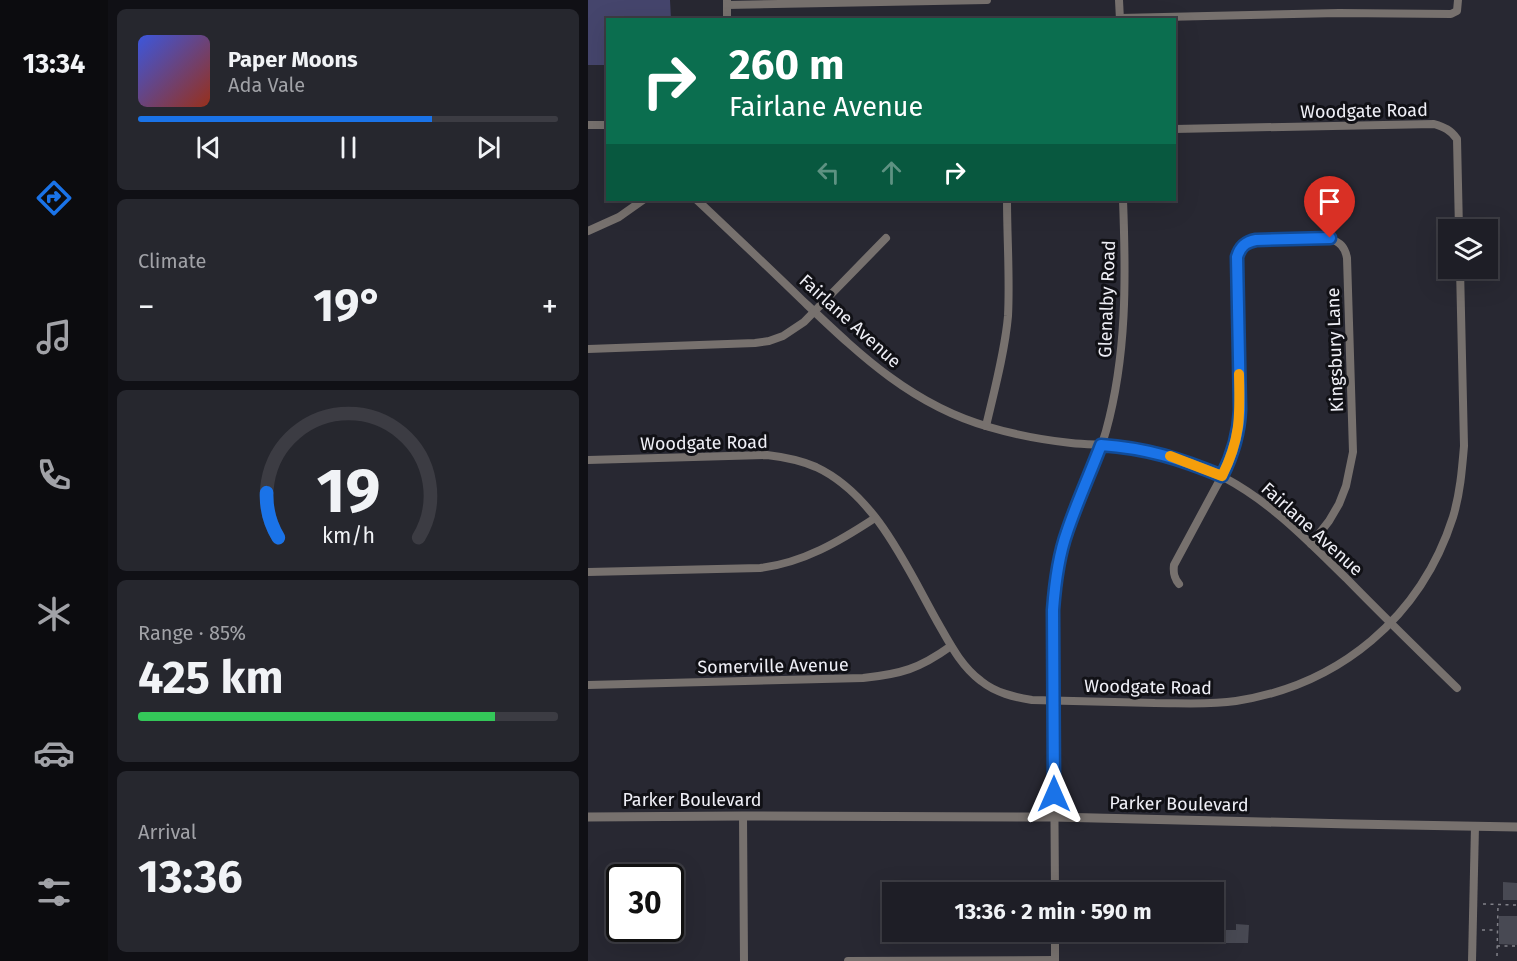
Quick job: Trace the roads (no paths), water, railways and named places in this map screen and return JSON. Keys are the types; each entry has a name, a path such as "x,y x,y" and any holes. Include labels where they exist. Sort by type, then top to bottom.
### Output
{"street":[{"path":"727,18 727,2 987,0"},
{"path":"1119,0 1120,18"},
{"path":"1157,18 1340,13 1451,14 1457,11 1458,0"},
{"name":"Woodgate Road","path":"1176,129 1434,124 1443,126 1450,130 1457,139 1459,219"},
{"path":"588,125 606,125"},
{"path":"588,231 619,217 642,201"},
{"name":"Fairlane Avenue","path":"698,201 865,359 915,395 946,411 986,426 1020,435 1046,440 1149,450 1222,476 1260,500 1311,544 1457,688"},
{"path":"986,426 1008,319 1006,201"},
{"name":"Glenalby Road","path":"1055,882 1053,610 1055,584 1066,532 1101,445 1115,392 1124,330 1123,201"},
{"path":"588,349 770,341 783,336 804,322 886,238"},
{"name":"Kingsbury Lane","path":"1179,584 1173,571 1174,565 1222,476 1236,444 1240,410 1237,257 1243,245 1250,241 1330,238 1346,250 1353,452 1346,486 1339,504 1311,544"},
{"name":"Woodgate Road","path":"588,460 767,455 784,457 816,467 831,476 862,502 876,518 891,539 951,646 970,671 989,687 1018,698 1054,701 1215,704 1257,698 1287,689 1326,672 1357,653 1391,623 1419,588 1433,565 1458,499 1462,472 1464,446 1460,279"},
{"path":"588,572 776,566 792,562 826,547 876,518"},
{"name":"Somerville Avenue","path":"588,685 863,678 891,675 936,657 951,646"},
{"path":"743,816 744,961"},
{"name":"Parker Boulevard","path":"588,817 1054,817 1517,827"},
{"path":"1472,961 1475,825"},
{"path":"848,961 1055,960 1055,942"}]}
